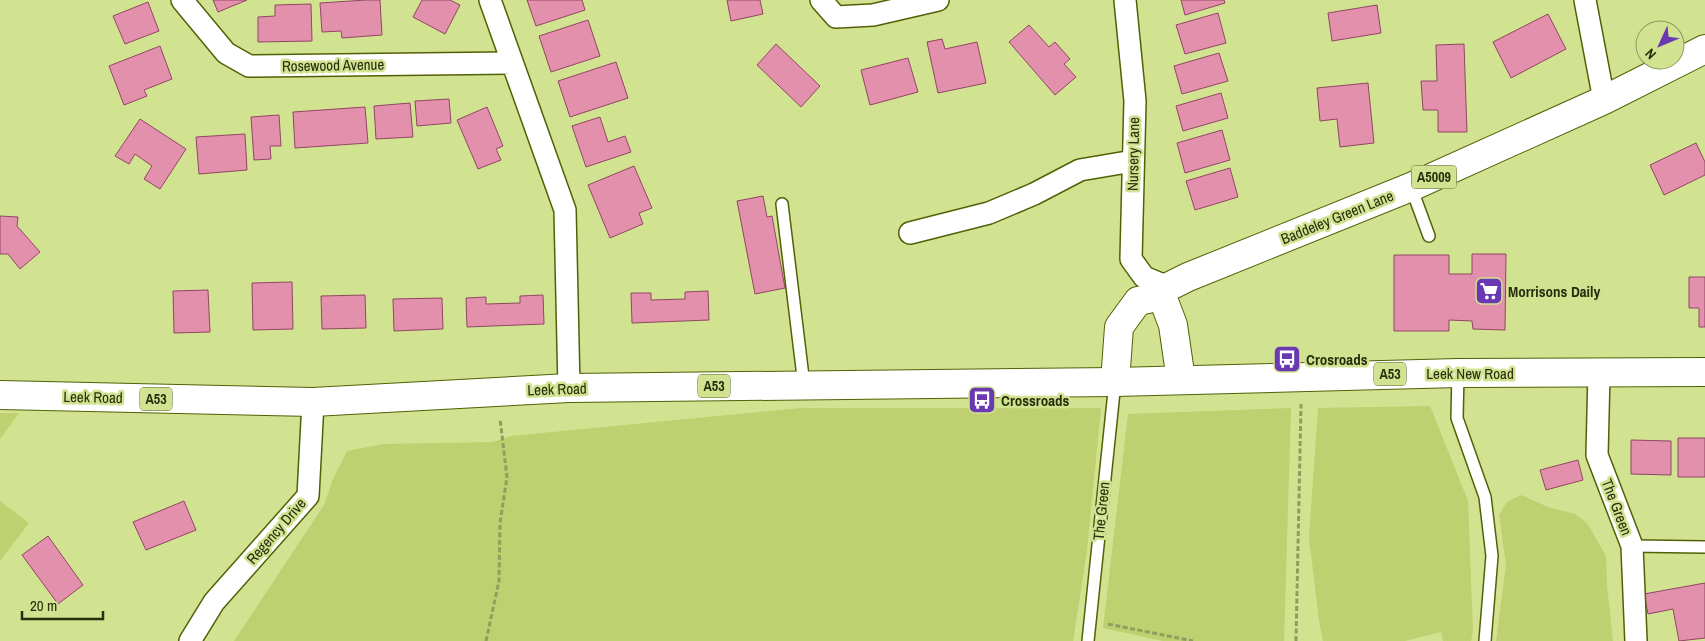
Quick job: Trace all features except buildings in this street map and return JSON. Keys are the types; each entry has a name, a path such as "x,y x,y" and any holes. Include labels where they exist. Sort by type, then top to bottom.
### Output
{"main road":[{"name":"Baddeley Green Lane","path":"1115,382 1120,327 1138,300 1165,291 1188,276 1411,187 1604,100 1705,49"},
{"path":"1165,291 1173,324 1181,380"},
{"name":"Leek New Road","path":"1115,382 1458,373 1705,372"},
{"name":"Leek Road","path":"0,395 313,402 569,388 1115,382"}],"street":[{"name":"Rosewood Avenue","path":"182,0 226,54 249,66 512,63"},
{"path":"490,0 565,210 569,388"},
{"path":"821,0 836,17 872,15 938,0"},
{"name":"Nursery Lane","path":"1125,0 1135,101 1131,259 1144,277 1165,291"},
{"path":"1585,0 1604,100"},
{"path":"910,233 989,213 1034,194 1080,170 1133,161"},
{"name":"The Green","path":"1599,373 1597,455 1632,546 1636,641"},
{"name":"Regency Drive","path":"190,641 214,602 308,496 313,402"}],"lane":[{"path":"1411,187 1429,236"},
{"path":"782,204 804,385"},
{"path":"1458,373 1456,418 1485,497 1492,556 1485,641"},
{"name":"The Green","path":"1088,641 1115,382"},
{"path":"1632,546 1705,547"}],"path":[{"path":"1296,641 1302,376"},
{"path":"486,641 499,581 500,523 507,477 496,392"},
{"path":"1090,620 1193,641"}],"green space":[{"path":"1430,406 1468,501 1473,631 1471,641 1443,641 1441,632 1405,641 1323,641 1309,538 1318,408"},
{"path":"801,408 1101,408 1087,551 1073,641 234,641 324,505 333,479 347,451 384,444 493,442 511,436"},
{"path":"1291,408 1284,641 1163,641 1103,628 1128,414"},
{"path":"0,413 19,413 0,439"},
{"path":"1521,495 1548,507 1575,514 1587,523 1606,556 1613,641 1496,641 1506,564 1499,515 1507,502"},
{"path":"0,501 29,523 0,561"}],"place":[{"name":"Morrisons Daily","path":"1489,291"},
{"name":"Crosroads","path":"1287,359"},
{"name":"Crossroads","path":"982,400"}]}
